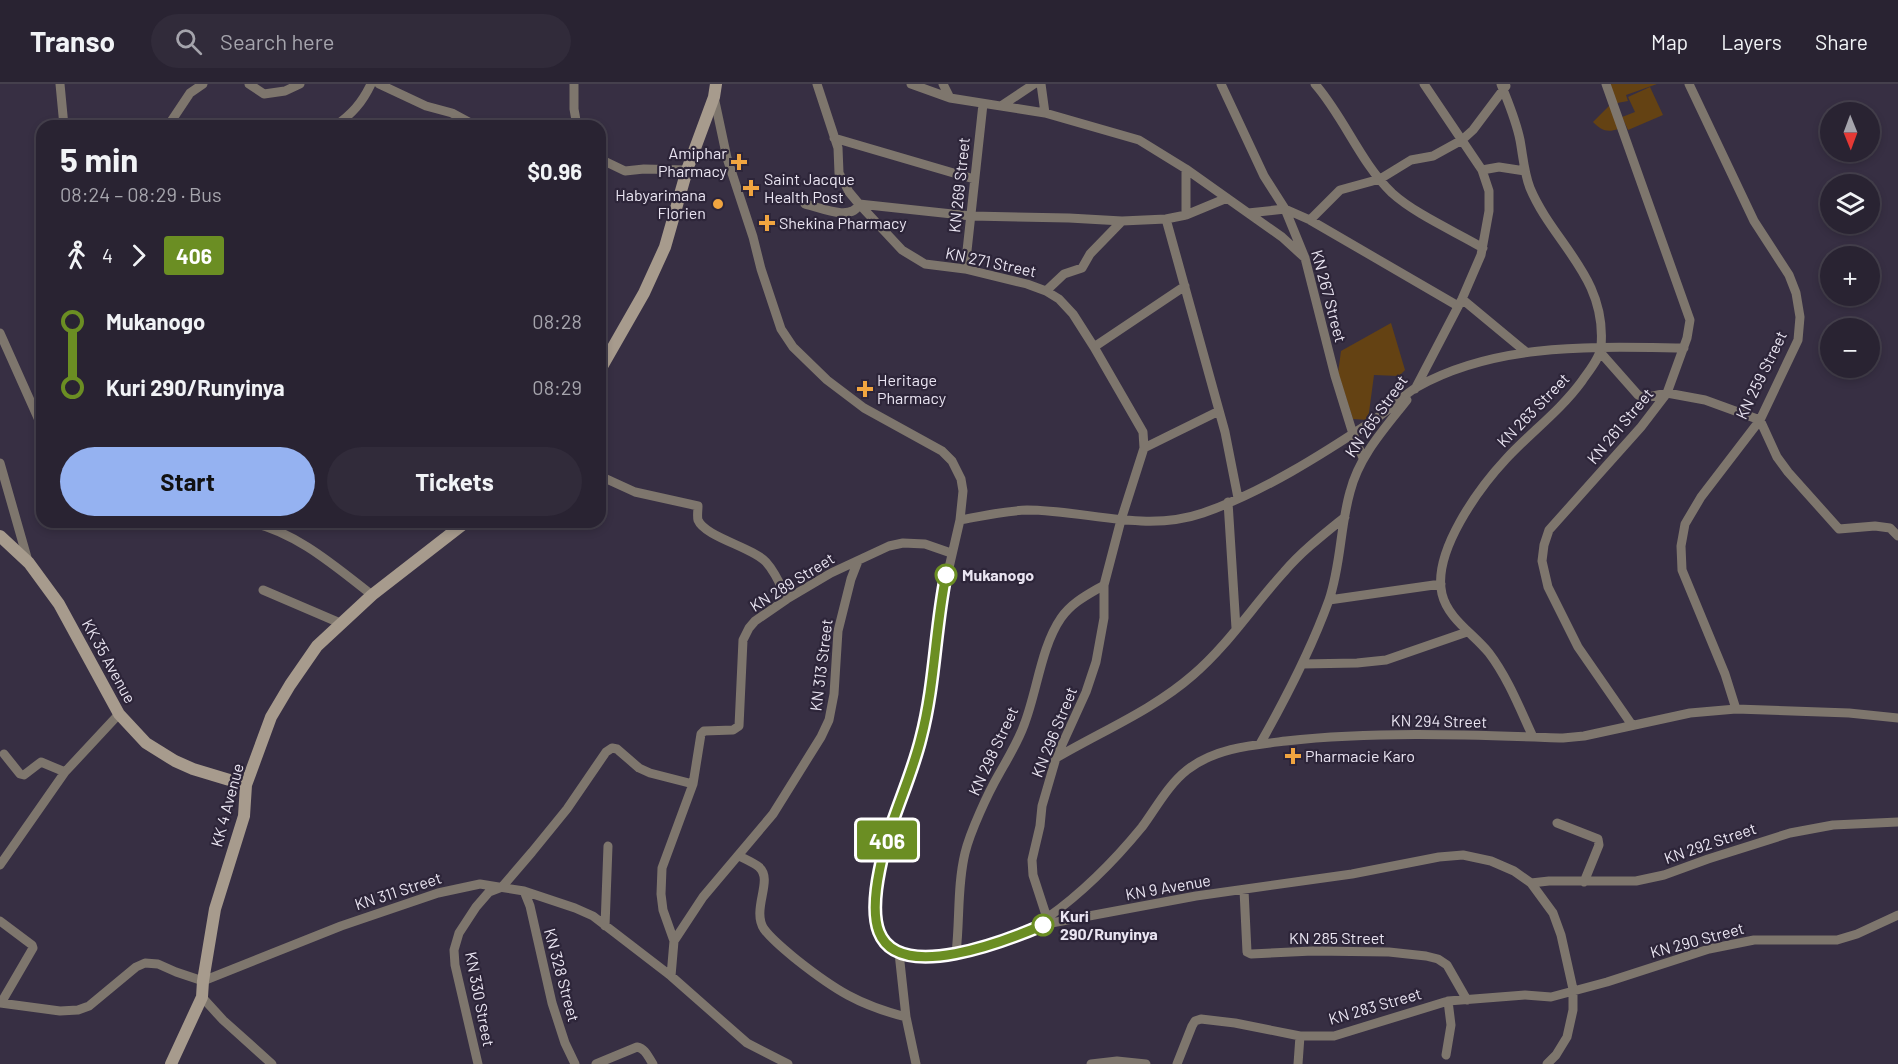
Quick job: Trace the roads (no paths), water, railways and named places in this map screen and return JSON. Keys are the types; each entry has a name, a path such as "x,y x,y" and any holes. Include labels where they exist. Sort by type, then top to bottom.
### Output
{"main road":[{"path":"606,360 644,293 665,247 687,170 715,90"},
{"name":"KK 4 Avenue","path":"171,1064 202,997 215,909 244,816 246,786 271,717 317,646 372,596 458,528"},
{"name":"KK 35 Avenue","path":"0,536 28,563 59,604 119,714 146,743 194,769 246,786"}],"street":[{"path":"60,84 63,120"},
{"path":"172,120 190,93 202,84"},
{"path":"249,84 264,94 285,92 300,84"},
{"path":"343,120 363,101 371,84"},
{"path":"379,84 465,120"},
{"path":"574,84 577,120"},
{"name":"KN 271 Street","path":"817,84 837,148 839,173 849,192 859,204 910,256 925,264 965,269 1027,284 1059,299 1073,314 1094,346 1143,432 1144,448"},
{"path":"911,84 950,98 1045,112 1139,140 1186,169 1282,237 1305,258"},
{"path":"942,84 950,98"},
{"path":"1001,106 1034,84"},
{"path":"1041,84 1045,112"},
{"name":"KN 267 Street","path":"1221,84 1264,176 1285,209 1305,258 1335,376 1363,458"},
{"path":"1315,84 1380,178 1393,193 1410,206 1483,248"},
{"name":"KN 265 Street","path":"1260,744 1280,710 1329,600 1350,492 1363,458 1416,388 1460,303 1483,248 1489,211 1489,191 1482,170 1424,84"},
{"name":"KN 261 Street","path":"1606,84 1690,320 1684,348 1667,393 1641,427 1549,530 1542,561 1548,587 1578,647 1632,725"},
{"name":"KN 259 Street","path":"1689,84 1754,221 1789,275 1796,293 1800,317 1798,340 1760,420 1701,497 1685,524 1680,546 1682,570 1725,674 1736,709"},
{"path":"1310,220 1340,190 1380,178 1411,160 1433,156 1462,140 1473,130 1504,86"},
{"path":"1504,86 1519,137 1529,186 1536,202 1573,254 1588,281 1599,313 1601,350 1638,395 1644,398 1667,393 1705,400 1760,420 1777,457 1839,529 1875,526 1890,528 1898,536"},
{"path":"715,90 727,158 781,329 793,347 827,380 864,408 926,441 952,461 961,479 963,490 960,520 951,553 921,738 885,847 876,892 878,931 882,939 899,953 906,1017 916,1064"},
{"name":"KN 269 Street","path":"965,269 983,104"},
{"path":"834,138 974,179"},
{"path":"606,162 625,171 687,170"},
{"path":"1482,170 1499,167 1525,171"},
{"path":"1186,169 1186,215"},
{"path":"805,204 842,213 857,209 859,204 971,216 1122,221 1166,219 1186,215 1227,198"},
{"path":"1248,213 1285,209 1310,220 1460,303 1526,352"},
{"path":"1166,219 1219,411 1238,498"},
{"path":"1046,291 1064,274 1080,271 1090,255 1122,221"},
{"path":"1094,346 1185,286"},
{"path":"0,333 36,414"},
{"path":"960,520 1002,512 1028,510 1149,522 1176,519 1201,513 1238,498 1282,476 1353,434 1416,388 1452,372 1526,352 1684,348"},
{"name":"KN 263 Street","path":"1533,737 1505,677 1488,652 1467,632 1445,603 1441,584 1441,567 1450,539 1479,494 1506,459 1554,414 1578,386 1601,350"},
{"path":"1104,585 1121,520 1144,448 1219,411"},
{"path":"0,463 28,563"},
{"path":"606,479 635,492 698,506 699,521 704,526 714,534 756,554 765,561 776,574 787,599"},
{"path":"1228,502 1236,628"},
{"path":"1056,758 1142,711 1192,676 1307,548 1345,517"},
{"path":"271,528 337,568 372,596"},
{"name":"KN 289 Street","path":"674,941 663,910 662,868 693,784 701,734 704,731 733,730 739,726 743,640 746,633 755,621 787,599 831,573 889,546 903,543 925,544 951,553"},
{"name":"KN 313 Street","path":"671,976 674,941 703,897 773,814 816,746 829,720 834,694 838,631 858,561"},
{"path":"1329,600 1441,584"},
{"name":"KN 296 Street","path":"1046,921 1033,875 1032,860 1042,806 1056,758 1086,692 1096,662 1104,618 1104,585"},
{"name":"KN 298 Street","path":"956,953 960,923 959,895 965,852 997,777 1025,724 1051,636 1061,617 1073,604 1104,585"},
{"path":"263,590 340,623"},
{"path":"1302,663 1356,663 1386,660 1467,632"},
{"name":"KN 294 Street","path":"1046,921 1123,848 1169,789 1187,770 1210,756 1236,748 1320,738 1394,735 1563,738 1584,736 1690,713 1736,709 1849,713 1898,718"},
{"path":"0,865 65,771 119,714"},
{"name":"KN 330 Street","path":"478,1064 455,965 454,950 459,933 476,907 489,892 502,887 567,809 606,752 612,748 639,768 650,773 693,784"},
{"path":"3,754 20,774 24,775 41,762 65,771"},
{"name":"KN 292 Street","path":"1531,883 1636,881 1664,875 1790,833 1833,825 1898,822"},
{"path":"1557,823 1598,839 1599,845 1584,882"},
{"path":"605,926 608,846"},
{"name":"KN 9 Avenue","path":"899,953 909,956 956,953 1002,941 1046,921 1463,855 1491,861 1514,871 1531,883 1553,913 1561,935 1573,989 1573,1010 1567,1037 1556,1055 1547,1064"},
{"path":"739,856 760,868 764,874 765,880 759,909 764,929 788,952 843,994 884,1011 906,1017"},
{"name":"KN 311 Street","path":"203,981 341,926 438,893 480,885 502,887 524,891 593,916 671,976 747,1043 788,1064"},
{"name":"KN 285 Street","path":"1244,890 1247,952 1251,954 1313,951 1389,952 1426,956 1438,959 1446,965 1467,1000"},
{"name":"KN 328 Street","path":"524,891 530,906 555,1012 575,1064"},
{"name":"KN 290 Street","path":"1573,989 1608,981 1709,949 1754,940 1837,940 1857,934 1898,915"},
{"path":"0,921 33,948 0,1003 60,1011 78,1010 89,1006 136,967 146,963 158,964 203,981"},
{"name":"KN 283 Street","path":"1177,1064 1192,1026 1195,1021 1201,1019 1235,1023 1300,1036 1334,1036 1448,1000 1525,995 1551,997 1573,989"},
{"path":"202,997 223,1020 272,1064"},
{"path":"1446,1055 1451,1026 1448,1000"},
{"path":"1298,1064 1300,1036"},
{"path":"596,1064 637,1047 647,1054 653,1064"},
{"path":"1090,1064 1117,1061 1146,1064"}],"place":[{"name":"Amiphar Pharmacy","path":"739,162"},
{"name":"Saint Jacque Health Post","path":"751,188"},
{"name":"Habyarimana Florien","path":"718,204"},
{"name":"Shekina Pharmacy","path":"767,223"},
{"name":"Heritage Pharmacy","path":"865,389"},
{"name":"Mukanogo","path":"946,575"},
{"name":"Pharmacie Karo","path":"1293,756"},
{"name":"Kuri 290/Runyinya","path":"1043,925"}]}
